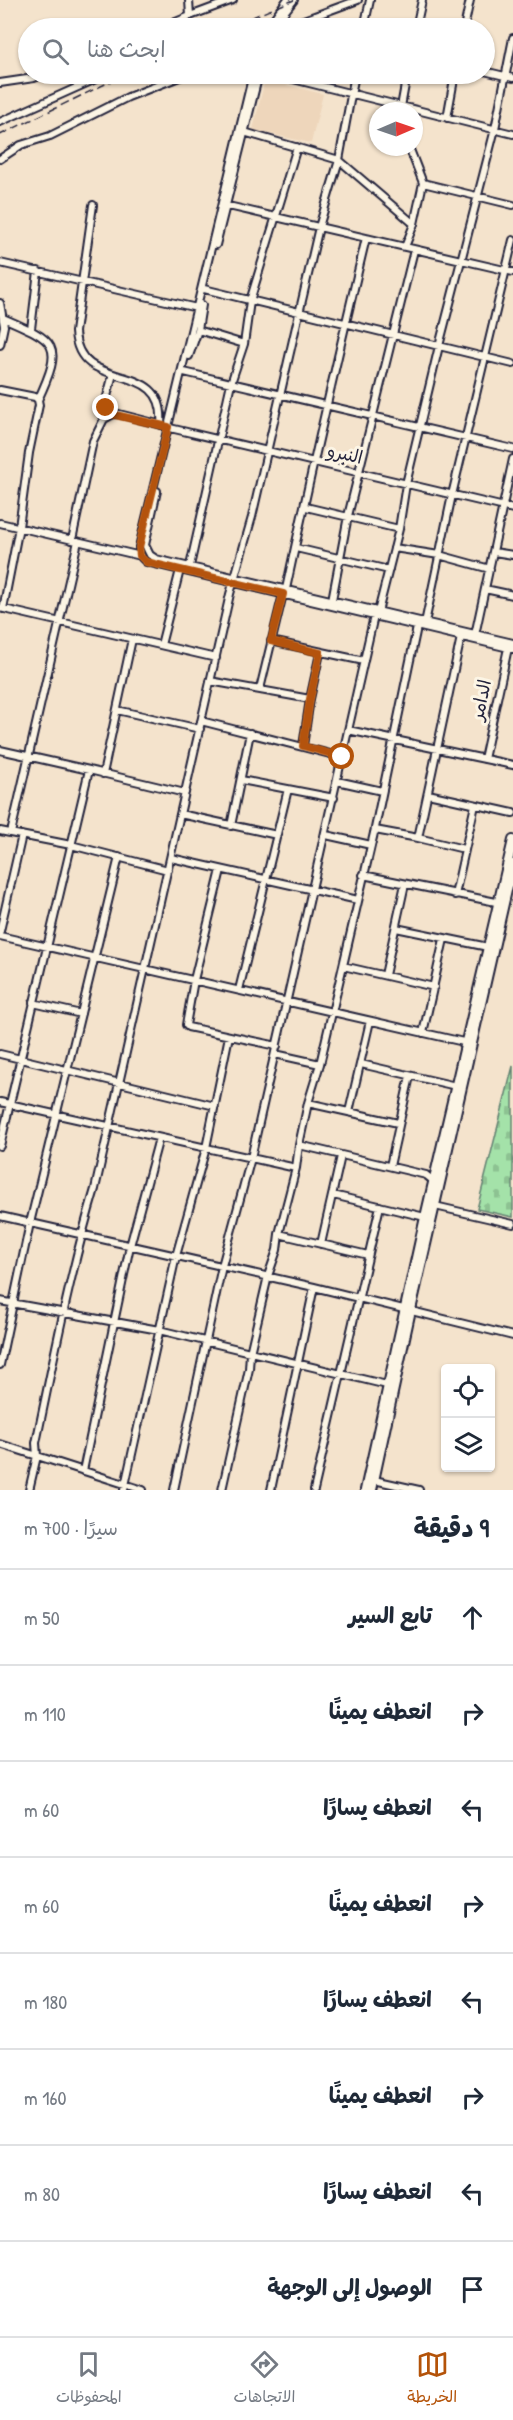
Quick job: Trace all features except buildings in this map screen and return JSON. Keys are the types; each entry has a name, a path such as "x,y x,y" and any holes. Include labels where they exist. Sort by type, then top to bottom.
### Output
{"main road":[{"path":"372,1490 425,1217 437,1183 501,903 513,840"},
{"path":"365,1490 387,1385 435,1206 437,1183 456,1086 468,1043 488,946 513,864"}],"street":[{"path":"189,0 190,16"},
{"path":"185,18 233,0"},
{"path":"274,18 287,0"},
{"path":"280,18 294,0"},
{"path":"309,18 358,0"},
{"path":"366,18 370,0"},
{"path":"418,18 422,0"},
{"path":"466,18 470,0"},
{"path":"174,1490 222,1266 251,1158 364,661 399,529 406,484 439,346 495,129 513,38"},
{"path":"495,73 513,78"},
{"path":"0,83 18,80"},
{"path":"0,122 85,84"},
{"path":"0,159 21,145 50,136 162,84"},
{"path":"156,559 148,552 146,542 169,427 198,330 204,289 251,84"},
{"path":"256,84 197,308 139,547 140,556 146,562 425,623 475,635 511,647"},
{"path":"315,84 377,102"},
{"path":"29,1490 37,1456 36,1443 63,1313 120,1083 234,580 252,517 319,227 339,160 353,84"},
{"path":"402,102 405,84"},
{"path":"447,118 453,84"},
{"path":"423,112 513,134"},
{"path":"244,132 339,160 414,224"},
{"path":"190,567 231,383 244,344 250,301 297,147"},
{"path":"405,248 414,224 423,183 412,156"},
{"path":"423,183 513,205"},
{"path":"93,205 75,332 76,345 87,363 144,384 154,392 162,409 161,425"},
{"path":"224,205 513,272"},
{"path":"260,689 306,507 313,462 366,238"},
{"path":"425,623 452,495 513,240"},
{"path":"332,600 348,516 414,250"},
{"path":"0,263 197,308"},
{"path":"31,329 38,271"},
{"path":"204,289 513,364"},
{"path":"0,303 3,318 0,345"},
{"path":"3,318 31,329 50,342 53,348 51,372 38,400 19,527 2,608 216,658"},
{"path":"198,330 244,344"},
{"path":"184,372 513,449"},
{"path":"11,833 75,541 93,441 99,426 111,414 105,404 113,374"},
{"path":"0,390 30,396 38,400"},
{"name":"النبرو","path":"111,414 513,509"},
{"path":"475,635 513,459"},
{"path":"306,507 399,529"},
{"path":"0,523 190,567 234,580"},
{"path":"296,548 388,570"},
{"path":"394,548 439,555 490,569"},
{"path":"494,552 513,555"},
{"path":"161,645 180,570"},
{"path":"485,589 513,595"},
{"path":"285,592 332,600 417,627 511,647"},
{"path":"222,1490 249,1369 250,1353 268,1276 277,1250 299,1145 375,830 417,627"},
{"path":"418,838 461,637"},
{"path":"103,774 132,639"},
{"path":"271,641 364,661"},
{"name":"الدامر","path":"484,759 511,647"},
{"path":"303,746 320,653"},
{"path":"210,681 310,699"},
{"path":"117,710 200,729"},
{"path":"201,721 342,757"},
{"path":"348,730 513,765"},
{"path":"231,826 250,733"},
{"path":"0,750 185,793"},
{"path":"0,1146 89,770"},
{"path":"241,780 334,798"},
{"path":"337,781 382,791"},
{"path":"239,990 288,789"},
{"path":"428,794 513,813"},
{"path":"455,895 475,805"},
{"path":"180,814 277,835"},
{"path":"375,830 464,849"},
{"path":"0,831 71,845 168,870"},
{"path":"0,931 22,835"},
{"path":"326,835 371,845"},
{"path":"0,1365 30,1223 119,857"},
{"path":"171,858 358,900"},
{"path":"221,870 194,980 186,1025 277,1046"},
{"path":"363,875 501,903"},
{"path":"385,975 405,884"},
{"path":"396,928 488,946"},
{"path":"0,936 468,1043"},
{"path":"423,1034 444,939"},
{"path":"343,966 434,987"},
{"path":"33,1003 81,1014"},
{"path":"349,1112 370,1021"},
{"path":"125,1487 176,1256 206,1148 229,1036"},
{"path":"0,1054 215,1106"},
{"path":"275,1054 320,1064"},
{"path":"361,1064 456,1086"},
{"path":"390,1166 410,1076"},
{"path":"0,1101 57,1116 296,1168"},
{"path":"309,1103 398,1124"},
{"path":"83,1471 130,1246 159,1138"},
{"path":"299,1145 426,1175 437,1183"},
{"path":"321,1244 341,1156"},
{"path":"333,1195 425,1217"},
{"path":"315,1490 380,1206"},
{"path":"435,1206 513,1224"},
{"path":"0,1216 268,1276 513,1336"},
{"path":"279,1234 368,1255"},
{"path":"271,1490 314,1287"},
{"path":"0,1301 159,1330 387,1385"},
{"path":"26,1452 36,1443"},
{"path":"0,1444 125,1487 143,1490"},
{"path":"374,1480 419,1490"}],"shaded area":[{"path":"264,84 282,84 323,94 311,143 253,130"}],"green space":[{"path":"513,1066 513,1217 477,1209"}],"railway":[{"path":"250,18 294,0"},
{"path":"0,135 105,84"}],"route":[{"path":"106,408 111,414 116,413 168,427 138,551 140,556 146,562 283,594 271,641 320,653 303,746 342,757"}]}
